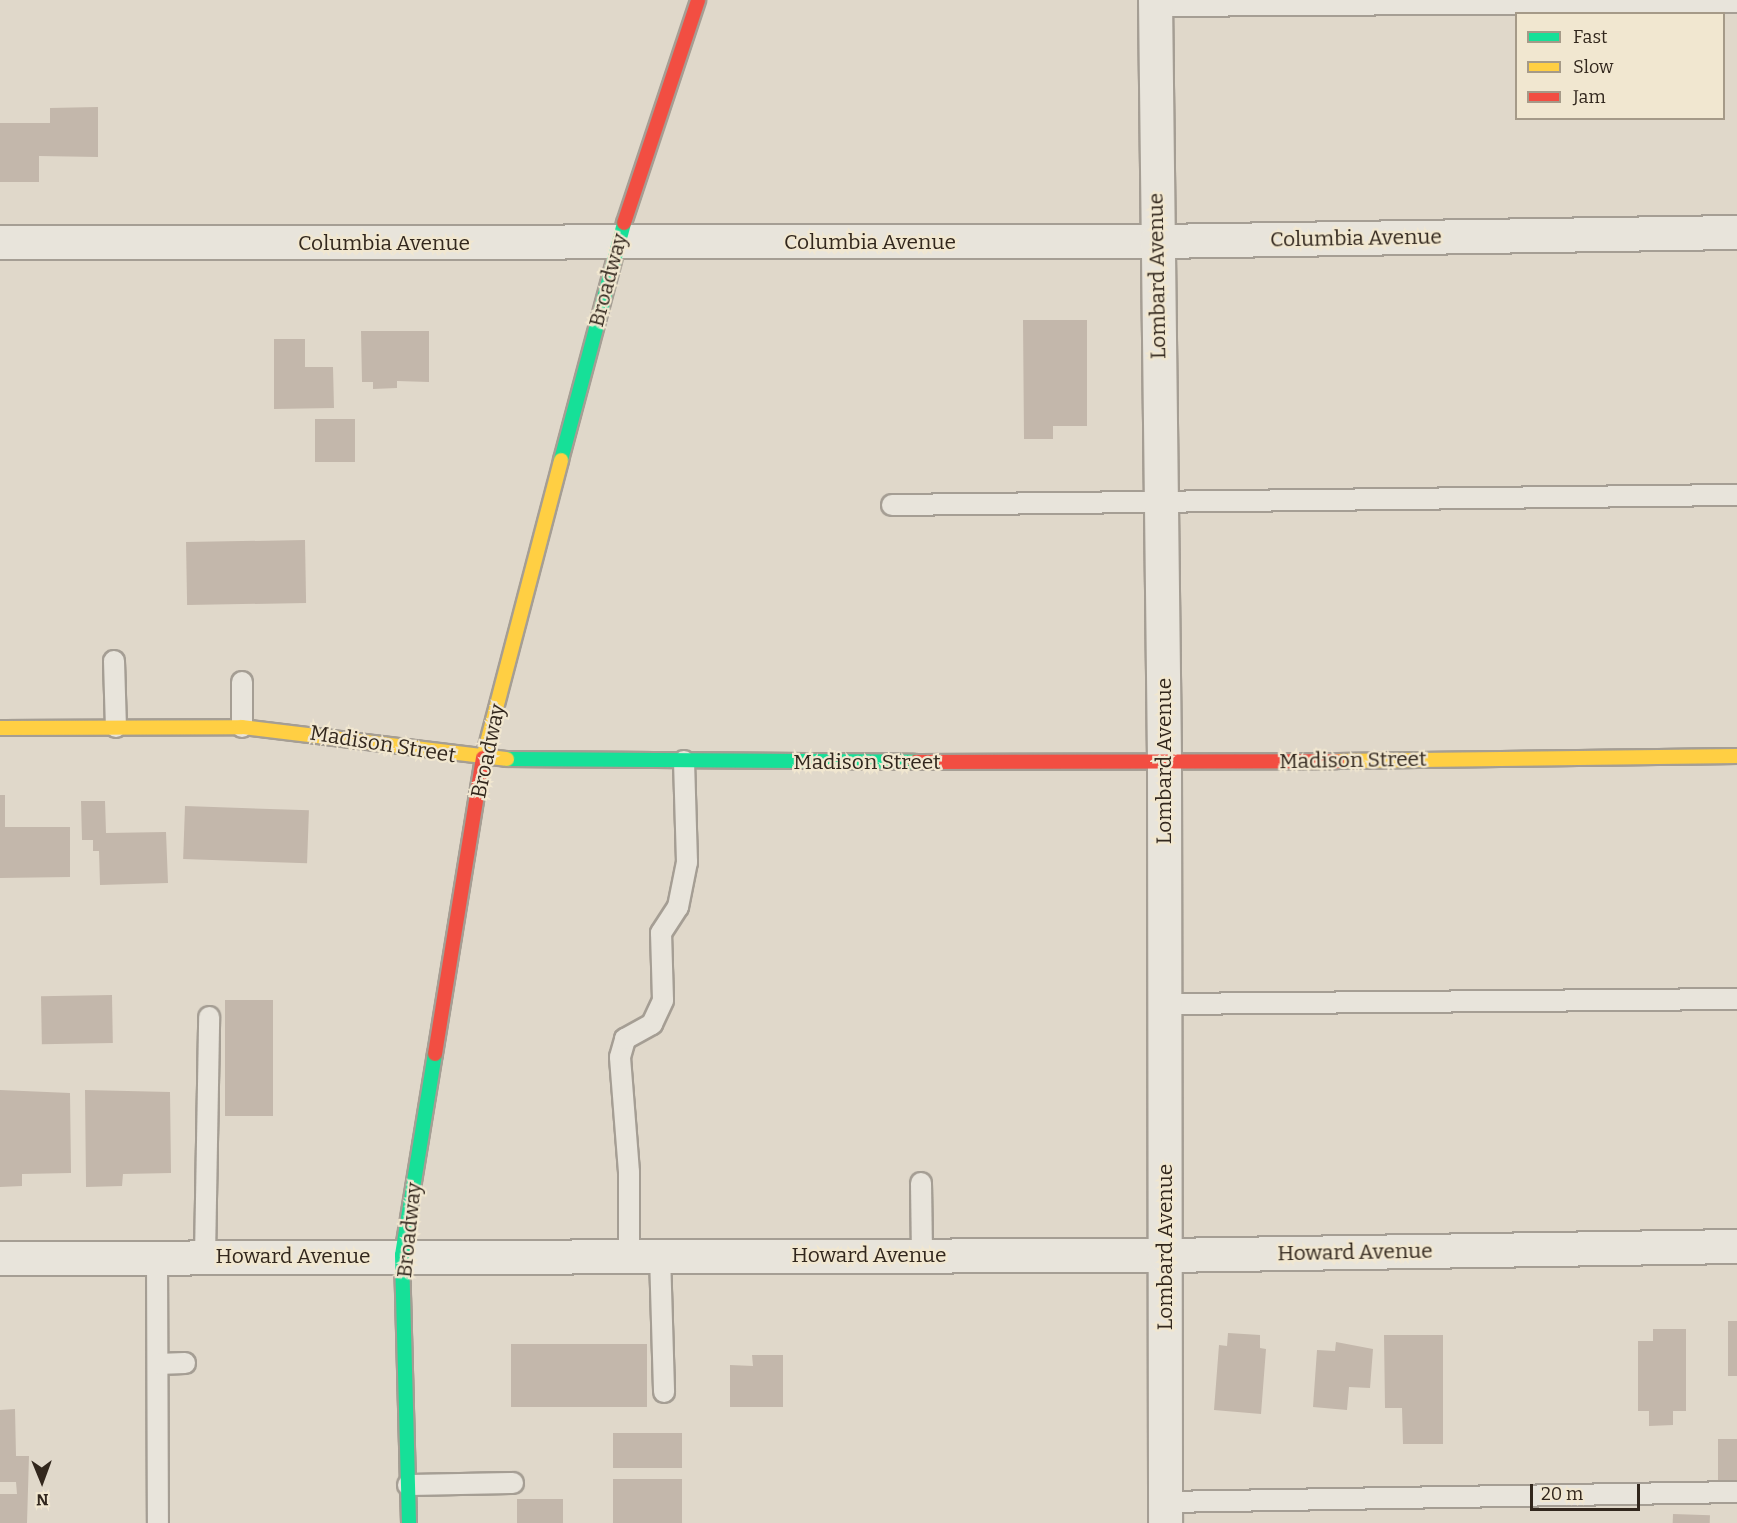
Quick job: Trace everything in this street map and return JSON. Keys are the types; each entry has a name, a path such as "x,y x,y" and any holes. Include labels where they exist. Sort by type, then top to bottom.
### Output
{"street":[{"name":"Broadway","path":"409,1523 402,1255 483,759 617,243 698,0"},
{"name":"Lombard Avenue","path":"1155,3 1156,241 1164,763 1165,1513"},
{"name":"Columbia Avenue","path":"2,242 1156,241 1737,232"},
{"name":"Madison Street","path":"0,728 242,727 317,733 483,759 1164,763 1737,756"},
{"name":"Howard Avenue","path":"0,1258 402,1255 1164,1255 1737,1246"}],"lane":[{"path":"1155,3 1737,2"},
{"path":"892,505 1737,495"},
{"path":"114,661 116,727"},
{"path":"242,682 242,727"},
{"path":"664,1392 645,1255 629,1172 620,1057 625,1039 652,1024 663,1000 661,933 678,907 687,862 684,761"},
{"path":"1165,1004 1737,999"},
{"path":"205,1257 209,1017"},
{"path":"921,1183 922,1255"},
{"path":"157,1257 159,1523"},
{"path":"158,1364 185,1363"},
{"path":"408,1485 513,1483"},
{"path":"1165,1513 1737,1492"}],"building":[{"path":"98,107 98,157 39,156 39,182 0,182 0,123 50,123 50,108"},
{"path":"1023,320 1087,320 1087,426 1053,426 1053,439 1024,439"},
{"path":"361,331 429,331 429,382 397,381 397,388 373,389 373,382 362,382"},
{"path":"274,339 305,339 305,367 333,367 334,408 274,409"},
{"path":"315,419 355,419 355,462 315,462"},
{"path":"305,540 306,603 187,605 186,542"},
{"path":"0,795 5,795 5,827 70,827 70,877 0,878"},
{"path":"81,801 105,801 106,833 166,832 168,883 100,885 99,851 93,851 93,840 82,840"},
{"path":"185,806 309,810 307,863 183,859"},
{"path":"112,995 113,1043 42,1044 41,996"},
{"path":"225,1000 273,1000 273,1116 225,1116"},
{"path":"0,1090 70,1093 71,1173 22,1174 22,1186 0,1187"},
{"path":"85,1090 170,1092 171,1173 123,1174 122,1186 86,1187"},
{"path":"1728,1321 1737,1321 1737,1376 1728,1376"},
{"path":"1653,1329 1686,1329 1686,1411 1673,1411 1673,1425 1649,1426 1649,1411 1638,1411 1638,1341 1653,1341"},
{"path":"1228,1333 1260,1335 1260,1348 1266,1349 1261,1414 1214,1410 1219,1345 1227,1346"},
{"path":"1384,1335 1443,1335 1443,1444 1403,1444 1402,1408 1385,1408"},
{"path":"1336,1342 1373,1349 1370,1388 1349,1387 1347,1410 1313,1407 1317,1350 1335,1351"},
{"path":"511,1344 647,1344 647,1407 511,1407"},
{"path":"752,1355 783,1355 783,1407 730,1407 730,1365 753,1366"},
{"path":"15,1409 16,1456 29,1456 27,1523 0,1523 0,1494 17,1494 16,1482 0,1482 0,1410"},
{"path":"613,1433 682,1433 682,1468 613,1468"},
{"path":"1718,1439 1737,1439 1737,1484 1718,1484"},
{"path":"613,1479 682,1479 682,1523 613,1523"},
{"path":"517,1499 563,1499 563,1523 517,1523"},
{"path":"1673,1514 1710,1515 1710,1523 1673,1523"}],"traffic: fast":[{"path":"561,460 624,223"},
{"path":"507,759 915,762"},
{"path":"409,1523 402,1255 435,1054"}],"traffic: slow":[{"path":"483,758 561,460"},
{"path":"0,728 242,727 507,759"},
{"path":"1337,761 1737,756"}],"traffic: jam":[{"path":"624,223 698,0"},
{"path":"435,1054 483,758"},
{"path":"915,762 1337,761"}]}
